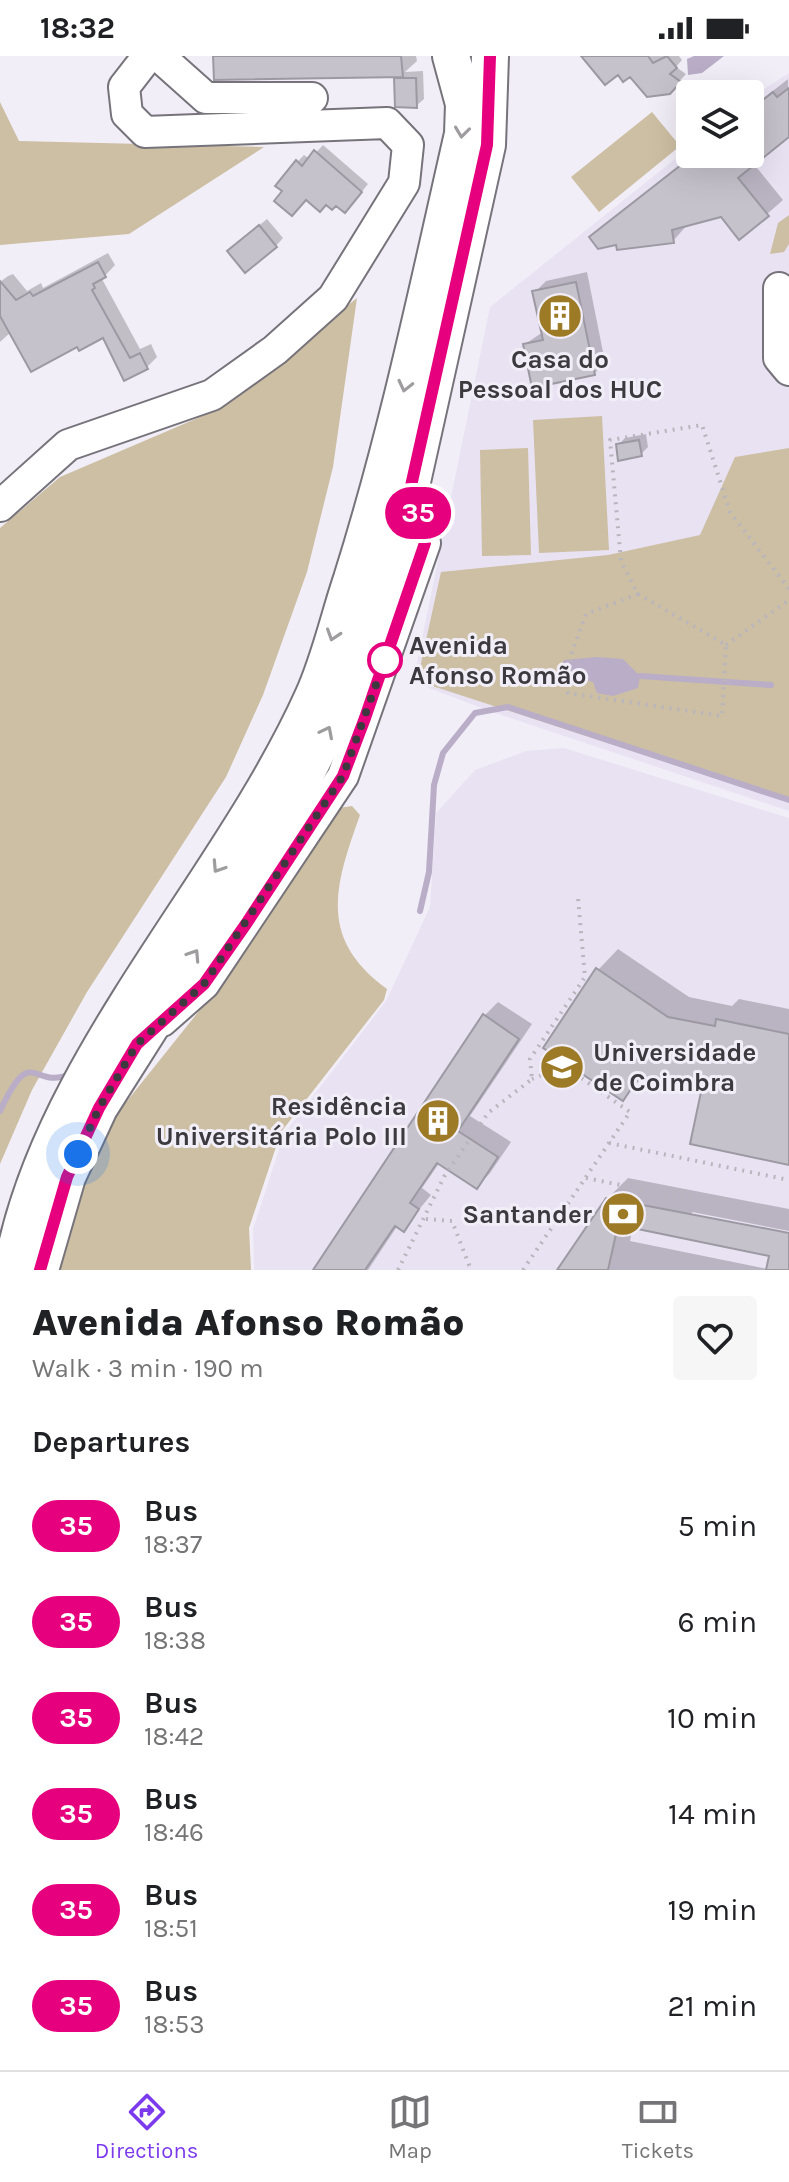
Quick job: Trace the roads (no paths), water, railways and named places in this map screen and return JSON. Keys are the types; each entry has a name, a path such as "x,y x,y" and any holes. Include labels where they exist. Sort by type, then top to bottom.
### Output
{"main road":[{"path":"12,1270 17,1242 47,1155 78,1090 262,798 315,694 385,473 463,134 464,104 451,56"},
{"path":"487,145 490,56"},
{"path":"40,1270 67,1177 99,1108 290,806 339,707 411,486 487,145 514,56"}],"street":[{"path":"0,506 68,445 212,395 275,350 333,298 404,183 408,145 387,123 145,132 127,114 124,87 148,56"},
{"path":"159,56 206,98 312,98"},
{"path":"779,288 779,358 789,370"}],"waterway":[{"path":"640,676 771,685"},
{"path":"420,911 429,872 434,785 443,753 475,713 508,707 789,800"},
{"path":"0,1111 11,1090 27,1073 57,1078 70,1074"}],"place":[{"name":"Casa do Pessoal dos HUC","path":"560,316"},
{"name":"Avenida Afonso Romão","path":"385,660"},
{"name":"Universidade de Coimbra","path":"562,1067"},
{"name":"Residência Universitária Polo III","path":"438,1121"},
{"name":"Santander","path":"623,1214"}]}
